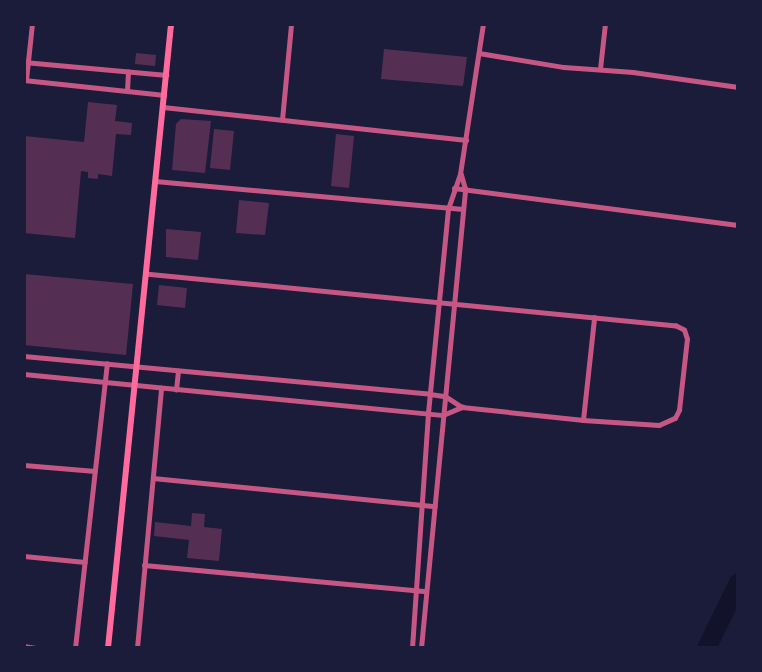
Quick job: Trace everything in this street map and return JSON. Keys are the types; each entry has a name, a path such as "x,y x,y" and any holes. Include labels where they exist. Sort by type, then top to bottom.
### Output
{"main road":[{"path":"108,648 171,24"}],"street":[{"path":"32,24 25,80 164,95"},
{"path":"282,120 291,24"},
{"path":"412,648 428,413 448,209 460,174 483,24"},
{"path":"600,69 605,24"},
{"path":"479,53 564,67 600,69 737,87"},
{"path":"26,62 166,75"},
{"path":"127,91 128,72"},
{"path":"163,107 466,141"},
{"path":"421,648 465,189 460,174"},
{"path":"155,181 463,209"},
{"path":"453,188 737,225"},
{"path":"24,356 430,394 445,396 462,407 651,426 669,423 676,418 679,410 687,339 684,330 676,326 146,274"},
{"path":"583,420 594,318"},
{"path":"75,648 107,364"},
{"path":"176,390 178,371"},
{"path":"24,374 443,415 462,407"},
{"path":"137,648 161,388"},
{"path":"24,465 95,471"},
{"path":"153,478 435,506"},
{"path":"24,556 85,562"},
{"path":"145,565 426,591"},
{"path":"24,646 37,648"}],"building":[{"path":"384,49 467,57 463,86 381,79"},
{"path":"136,53 156,55 155,66 135,64"},
{"path":"88,102 117,105 115,121 132,123 131,135 116,134 112,176 98,174 98,179 88,178 88,172 81,171 75,238 24,233 24,136 84,142"},
{"path":"181,119 211,121 205,173 172,170 176,124"},
{"path":"214,129 234,131 230,170 210,168"},
{"path":"336,134 354,136 349,188 331,186"},
{"path":"239,200 269,203 265,235 236,233"},
{"path":"166,229 201,232 198,260 166,257"},
{"path":"24,274 133,284 126,355 24,345"},
{"path":"159,285 187,288 185,308 157,305"},
{"path":"192,513 205,514 204,527 222,529 219,561 187,558 189,540 154,536 155,522 191,526"}],"waterway":[{"path":"706,648 738,582"}]}
